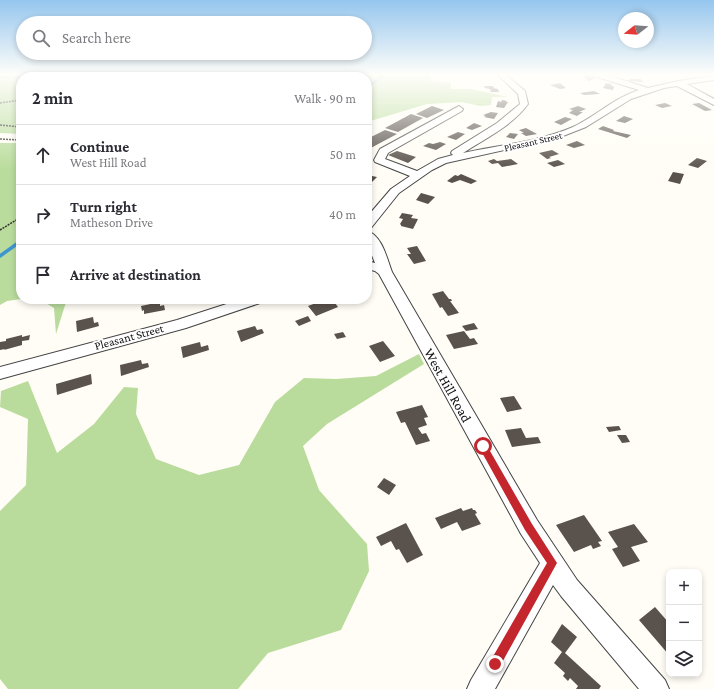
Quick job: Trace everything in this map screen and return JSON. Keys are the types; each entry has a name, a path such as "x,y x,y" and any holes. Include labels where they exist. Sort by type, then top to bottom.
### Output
{"street":[{"path":"442,161 501,126 523,106"},
{"name":"Pleasant Street","path":"372,219 395,191 417,175 442,161 488,150 537,141 570,132 588,124 612,106"},
{"path":"417,175 379,160 384,151 459,109"},
{"path":"474,142 488,150"},
{"name":"West Hill Road","path":"372,241 374,243 376,268 529,527 570,588 656,689"},
{"name":"Pleasant Street","path":"0,373 181,324 243,304"},
{"path":"480,689 553,563"}],"path":[{"path":"0,125 16,126"},
{"path":"0,139 16,140"},
{"path":"0,230 16,221"}],"green space":[{"path":"0,106 16,106 16,134 0,133"},
{"path":"372,106 420,106 372,120"},
{"path":"0,143 16,143 16,300 7,301 0,305"},
{"path":"48,304 65,304 56,334 54,308"},
{"path":"419,354 424,364 327,424 303,446 319,490 367,544 369,571 341,630 268,653 238,689 8,689 0,679 0,511 26,485 28,419 0,407 1,391 28,381 57,453 94,424 124,387 138,388 136,414 156,459 199,475 239,465 275,402 304,378 336,379 376,376"}],"building":[{"path":"432,106 444,110 427,118 416,114"},
{"path":"496,106 505,106 504,108"},
{"path":"578,106 586,109 579,112 583,112 577,116 569,113 573,110 569,109"},
{"path":"658,106 671,106 662,108"},
{"path":"696,106 705,106 712,110 705,111"},
{"path":"491,112 498,113 494,119 484,117 486,116 483,115"},
{"path":"411,114 423,118 398,132 385,128"},
{"path":"624,116 633,119 625,123 616,121"},
{"path":"565,117 572,119 561,125 554,122"},
{"path":"474,123 482,126 472,130 466,128"},
{"path":"603,126 614,130 613,131 631,135 627,138 598,129"},
{"path":"526,128 537,134 526,136 519,130"},
{"path":"385,130 397,134 372,147 372,136"},
{"path":"458,132 465,134 456,140 447,137"},
{"path":"510,133 518,134 514,139 506,137"},
{"path":"577,141 585,145 574,148 566,145"},
{"path":"440,142 446,144 436,150 423,146 429,143 433,144"},
{"path":"552,150 559,154 547,159 539,153"},
{"path":"397,151 416,157 408,163 388,155"},
{"path":"697,158 707,161 698,168 688,165"},
{"path":"494,159 497,161 511,159 518,164 502,167 498,163 492,164 488,161"},
{"path":"558,160 565,164 554,167 547,163"},
{"path":"673,172 684,174 680,184 668,181"},
{"path":"461,174 477,181 471,184 460,180 452,183 447,181 455,175 458,176"},
{"path":"372,176 377,177 372,182"},
{"path":"421,193 435,197 428,204 416,200"},
{"path":"402,213 413,215 411,218 418,219 413,229 401,226 400,224 403,219 399,218"},
{"path":"417,246 426,261 414,264 407,254 411,254 407,248"},
{"path":"443,291 449,299 451,299 452,301 450,301 459,313 448,316 442,307 440,308 432,294"},
{"path":"160,304 160,306 164,305 165,310 144,314 144,310 142,311 141,306"},
{"path":"313,304 336,304 338,307 316,316 308,306"},
{"path":"308,316 311,321 299,326 295,321"},
{"path":"93,317 94,323 98,322 99,326 77,332 76,321"},
{"path":"474,323 478,329 466,331 462,326"},
{"path":"255,326 257,330 262,329 264,333 241,342 237,331"},
{"path":"464,331 470,339 474,338 478,344 454,349 446,335"},
{"path":"343,332 346,337 337,339 334,334"},
{"path":"22,335 22,337 30,335 29,340 22,341 22,345 0,350 0,342"},
{"path":"383,341 395,356 380,362 369,346"},
{"path":"200,342 201,347 208,345 209,350 183,358 181,347"},
{"path":"141,360 142,364 148,363 149,367 121,376 120,365"},
{"path":"91,374 92,384 57,395 56,384"},
{"path":"514,396 522,409 507,412 500,398"},
{"path":"422,405 428,417 424,418 427,425 418,428 422,434 426,433 430,441 416,445 405,422 401,423 396,412"},
{"path":"619,426 621,430 609,432 606,427"},
{"path":"521,428 526,438 538,437 541,443 512,447 505,430"},
{"path":"617,435 626,435 630,442 622,443"},
{"path":"384,478 396,485 389,495 377,487"},
{"path":"461,508 463,511 472,508 475,510 477,513 475,514 481,524 462,531 457,522 441,529 435,518"},
{"path":"584,515 602,541 598,542 601,546 593,549 591,545 574,552 556,525"},
{"path":"406,523 423,555 407,563 399,549 396,550 391,541 381,546 376,537"},
{"path":"634,524 648,542 631,547 640,561 623,567 612,549 618,547 608,532"},
{"path":"655,607 666,620 666,652 639,620"},
{"path":"562,624 577,637 565,653 601,686 599,689 576,689 578,686 570,678 568,681 563,676 565,673 554,663 562,652 551,642"}],"waterway":[{"path":"0,256 16,245"}],"route":[{"path":"483,446 529,527 553,563 495,664"}]}
